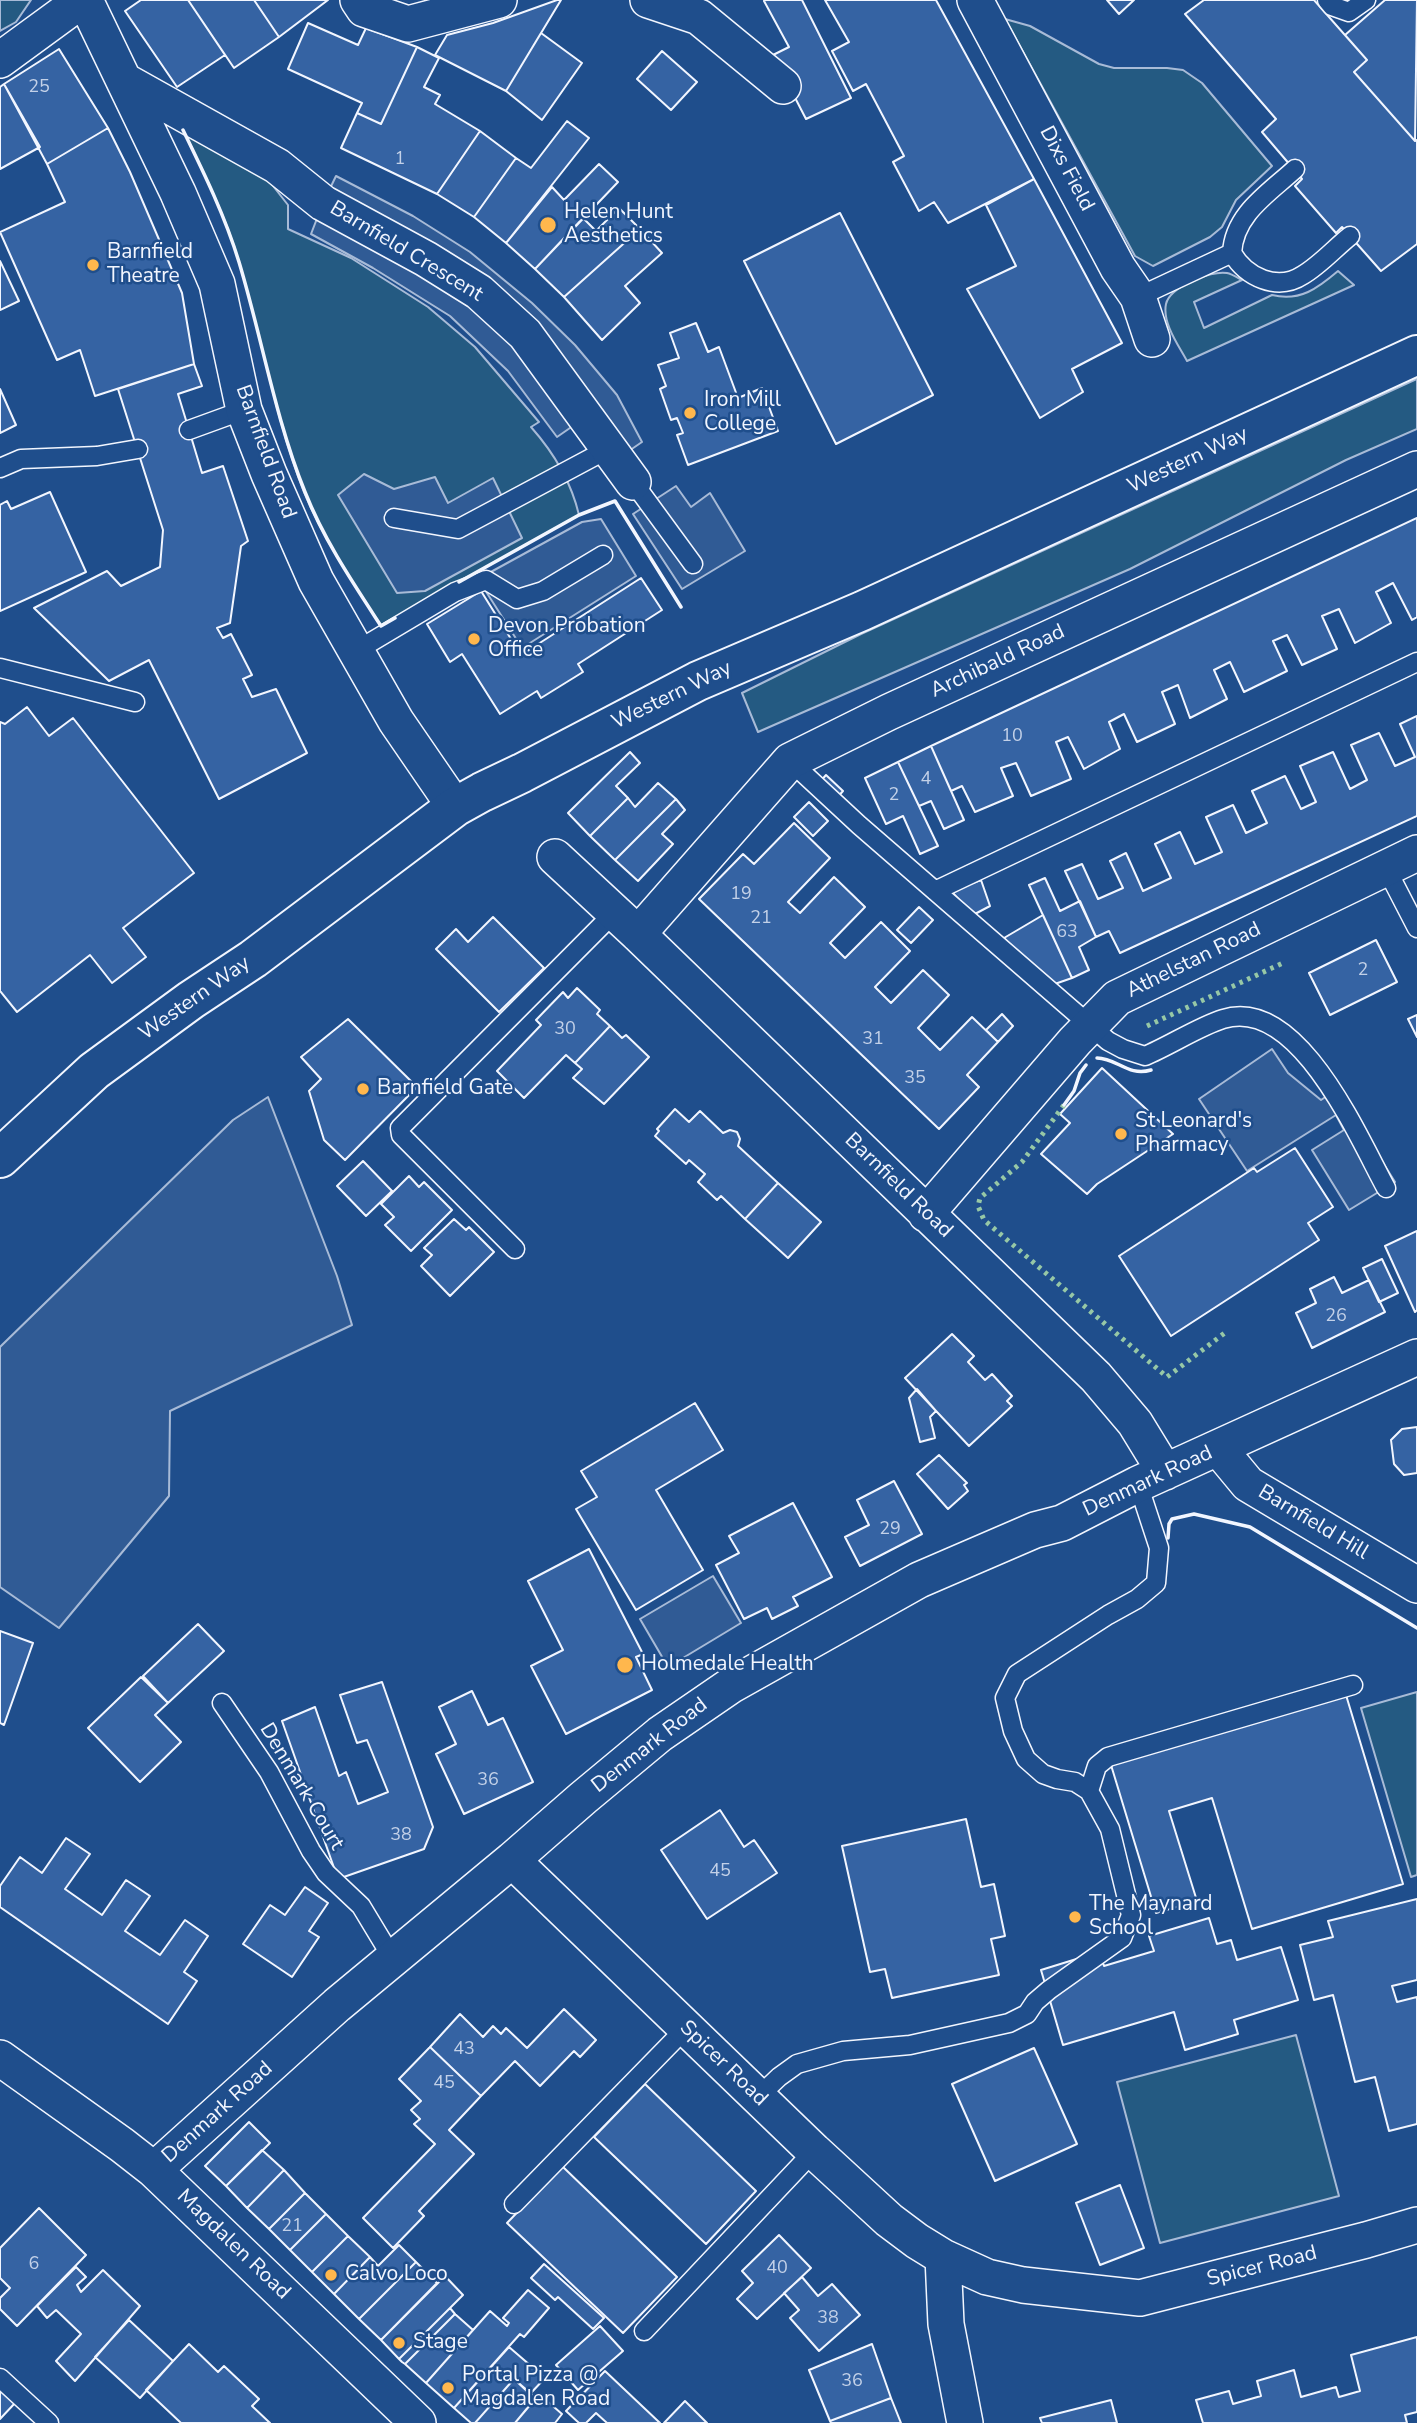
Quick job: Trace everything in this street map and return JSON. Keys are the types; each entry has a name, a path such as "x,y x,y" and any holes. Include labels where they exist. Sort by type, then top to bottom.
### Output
{"main road":[{"name":"Western Way","path":"0,1158 94,1071 191,1000 253,959 456,807 482,792 698,681 874,605 1417,355"}],"street":[{"path":"0,60 83,0"},
{"name":"Barnfield Road","path":"83,0 178,193 217,284 244,410 316,581 396,721 456,807"},
{"path":"358,0 364,9 408,24 499,0"},
{"path":"648,0 699,17 783,86"},
{"name":"Dixs Field","path":"978,1 1118,268 1138,297 1152,339"},
{"name":"Barnfield Crescent","path":"125,81 277,166 323,203 426,259 479,292 525,334 633,482"},
{"name":"Archibald Road","path":"626,923 790,761 889,712 1417,470"},
{"name":"Athelstan Road","path":"926,1214 1089,1026 1116,999 1417,853"},
{"name":"Barnfield Road","path":"555,858 626,923 1096,1377 1135,1423 1151,1478"},
{"name":"Denmark Road","path":"154,2170 337,2005 660,1734 730,1686 919,1580 1035,1530 1062,1523 1151,1478 1417,1357"},
{"name":"Barnfield Hill","path":"1219,1449 1248,1484 1417,1585"},
{"name":"Spicer Road","path":"512,1860 889,2220 943,2257 987,2277 1023,2285 1140,2298 1417,2225"},
{"name":"Magdalen Road","path":"0,2058 154,2170 418,2423"},
{"path":"943,2257 946,2323 965,2423"}],"lane":[{"path":"1327,0 1332,6 1349,12 1366,0"},
{"path":"1295,169 1250,209 1233,238 1233,253 1240,266 1265,281 1286,281 1302,276 1350,236"},
{"path":"1138,297 1233,253"},
{"path":"189,430 244,410"},
{"path":"0,468 21,459 97,456 138,449"},
{"path":"394,518 458,529 608,449"},
{"path":"633,482 693,564"},
{"path":"356,651 455,592 486,580 517,599 543,590 603,555"},
{"path":"935,891 1417,662"},
{"path":"0,668 135,702"},
{"path":"790,761 1108,1041 1145,1056 1223,1019 1239,1017 1271,1024 1292,1039 1318,1070 1342,1106 1386,1188"},
{"path":"1386,868 1417,928"},
{"path":"515,1248 401,1135 400,1128 626,923"},
{"path":"758,2097 797,2064 844,2051 910,2045 1009,2023 1027,2014 1035,2002 1049,1990 1122,1938 1131,1915 1110,1829 1089,1791 1075,1782 1057,1780 1043,1774 1026,1759 1013,1731 1005,1698 1017,1674 1137,1599 1156,1583 1159,1548 1151,1478"},
{"path":"1089,1791 1097,1766 1108,1758 1353,1685"},
{"name":"Denmark Court","path":"222,1703 269,1772 311,1851 326,1872 361,1906 393,1959"},
{"path":"514,2204 686,2028"},
{"path":"644,2331 814,2151"},
{"path":"0,2378 43,2421"}],"shaded area":[{"path":"0,0 31,0 16,22 0,31"},
{"path":"1005,19 1030,26 1099,64 1114,68 1183,70 1202,83 1272,166 1236,200 1222,227 1210,237 1153,266 1135,256"},
{"path":"181,125 266,177 288,205 288,229 351,258 428,307 475,347 539,422 531,427 561,468 579,515 381,626 330,544 304,492 285,436 233,244 213,192"},
{"path":"336,176 413,216 470,252 532,303 575,345 617,395 642,442 623,455 593,412 557,437 508,371 450,316 373,268 311,234"},
{"path":"1338,271 1354,285 1187,361 1166,319 1166,304 1175,292 1192,281 1211,274 1227,273 1242,280 1194,302 1204,328 1272,295 1291,297 1308,292"},
{"path":"1417,379 1417,429 1346,460 1130,569 758,732 742,693 861,634"},
{"path":"364,474 394,489 435,477 448,503 493,478 522,538 425,591 397,593 338,495"},
{"path":"676,486 691,507 710,493 745,551 682,589 633,514"},
{"path":"601,519 636,576 522,648 478,579 582,522"},
{"path":"1272,1049 1288,1073 1321,1100 1337,1089 1395,1182 1349,1210 1312,1150 1344,1130 1336,1115 1247,1171 1199,1099"},
{"path":"268,1097 337,1276 352,1325 170,1411 169,1496 59,1628 0,1587 0,1347 233,1120"},
{"path":"713,1576 741,1623 668,1667 640,1619"},
{"path":"1417,1692 1417,1875 1411,1877 1361,1708"},
{"path":"1296,2035 1339,2196 1160,2243 1117,2082"}],"building":[{"path":"141,0 188,0 225,55 177,87 125,11"},
{"path":"188,0 254,0 279,37 234,68"},
{"path":"254,0 328,0 279,37"},
{"path":"561,0 506,91 435,55 447,35 493,23"},
{"path":"802,0 851,98 806,119 773,55 789,47 764,1"},
{"path":"825,0 936,0 1034,179 948,223 934,202 919,211 893,162 904,156 866,84 853,91 832,51 849,42"},
{"path":"1107,0 1134,0 1119,14"},
{"path":"1204,0 1314,0 1367,60 1354,72 1415,141 1417,140 1417,244 1381,271 1342,227 1336,233 1295,186 1302,179 1262,132 1276,119 1185,14"},
{"path":"1385,0 1417,0 1415,141 1354,72 1367,60 1345,35"},
{"path":"308,23 358,45 366,28 417,47 381,124 357,113 362,103 288,69"},
{"path":"541,33 582,63 542,120 506,91"},
{"path":"417,47 439,58 424,87 440,95 435,104 480,131 437,194 341,148 357,113 381,124"},
{"path":"59,49 108,128 47,164 4,84"},
{"path":"662,51 697,82 671,110 637,79"},
{"path":"4,84 40,147 0,169 0,87"},
{"path":"567,121 589,138 506,243 474,217 516,158 531,168"},
{"name":"Barnfield Theatre","path":"108,128 182,293 194,364 95,396 80,350 57,360 0,232 65,202 47,164"},
{"path":"480,131 516,158 474,217 437,194"},
{"path":"599,164 618,182 535,269 506,243 552,187 564,200"},
{"path":"1034,179 1122,343 1072,369 1083,392 1040,418 967,289 1016,266 986,205"},
{"path":"619,208 640,229 564,297 535,269 583,218 596,231"},
{"path":"840,213 933,395 836,444 744,261"},
{"path":"640,229 662,253 625,286 640,303 602,340 564,297"},
{"path":"0,261 19,301 0,310"},
{"name":"Iron Mill College","path":"696,323 708,352 719,347 738,398 762,388 778,431 688,465 677,435 683,433 677,418 671,420 660,389 666,386 658,365 679,358 670,333"},
{"path":"194,364 202,386 178,394 202,473 223,466 248,541 241,546 230,623 217,628 223,638 231,634 252,675 243,679 252,697 276,689 307,753 219,799 149,660 109,681 34,608 107,571 121,586 160,567 163,530 118,389"},
{"path":"0,389 16,425 0,433"},
{"path":"50,492 86,572 0,611 0,505 7,501 11,509"},
{"path":"1417,518 1417,617 1412,620 1393,583 1376,592 1391,623 1355,643 1339,609 1322,616 1337,649 1302,665 1287,635 1273,641 1287,671 1244,692 1230,662 1214,670 1227,699 1190,718 1178,685 1162,692 1175,724 1137,742 1124,714 1109,722 1120,749 1084,769 1068,737 1056,742 1071,779 1031,796 1016,763 1001,768 1013,796 975,812 962,786 951,791 931,746"},
{"name":"Devon Probation Office","path":"641,578 662,610 578,664 583,672 541,698 537,691 500,714 462,654 450,662 427,624 481,591 521,655"},
{"path":"27,707 49,736 73,718 194,873 123,928 146,957 112,983 90,955 17,1012 0,991 0,722 5,724"},
{"path":"1417,716 1417,816 1120,953 1109,931 1096,937 1065,871 1082,864 1098,899 1123,888 1110,861 1126,853 1143,891 1171,878 1155,844 1180,832 1195,864 1222,852 1206,817 1233,805 1246,833 1267,823 1252,791 1285,776 1301,809 1316,802 1300,766 1333,752 1350,789 1367,780 1351,745 1379,733 1395,766 1415,757 1400,724"},
{"path":"931,746 964,820 944,829 931,801 919,806 898,762"},
{"path":"630,752 640,763 616,786 628,798 590,836 568,813"},
{"path":"898,762 938,846 920,854 903,816 886,824 865,778"},
{"path":"826,775 843,791 836,799 819,783"},
{"path":"658,783 676,799 615,860 590,836 628,798 635,807"},
{"path":"676,799 685,810 662,834 673,844 638,881 615,860"},
{"path":"809,802 828,821 813,836 794,817"},
{"path":"794,823 830,858 788,902 800,913 834,877 865,907 830,943 845,958 881,922 910,951 875,987 891,1003 923,970 949,995 918,1028 940,1050 972,1017 998,1042 967,1075 979,1087 939,1129 699,899 743,854 754,864"},
{"path":"1045,878 1060,911 1080,901 1096,937 1079,947 1089,970 1072,978 1029,885"},
{"path":"981,880 990,906 973,915 951,891"},
{"path":"919,907 933,920 911,943 897,930"},
{"path":"1043,915 1072,978 1049,986 1004,938"},
{"path":"493,917 544,968 499,1012 436,949 456,929 468,942"},
{"path":"1376,940 1397,982 1330,1015 1309,973"},
{"path":"577,988 600,1010 597,1014 610,1026 575,1063 566,1055 524,1098 497,1071 541,1025 536,1020 563,992 568,998"},
{"path":"1002,1014 1013,1026 998,1042 986,1030"},
{"path":"1417,1015 1417,1037 1408,1019"},
{"name":"Barnfield Gate","path":"348,1019 417,1087 345,1160 324,1140 309,1091 321,1079 301,1057"},
{"path":"610,1026 622,1038 626,1035 649,1057 604,1104 573,1078 582,1069 575,1063"},
{"path":"1102,1068 1173,1134 1097,1184 1087,1194 1041,1154 1070,1123 1060,1114"},
{"path":"675,1109 689,1122 700,1111 723,1133 730,1130 737,1132 740,1139 738,1146 778,1183 745,1219 721,1196 717,1200 698,1182 705,1174 689,1160 686,1164 655,1136 659,1131 657,1129"},
{"path":"1295,1148 1333,1207 1308,1223 1319,1240 1171,1336 1119,1256 1254,1168 1257,1172"},
{"path":"363,1161 392,1191 366,1216 337,1186"},
{"path":"409,1176 419,1187 424,1182 452,1210 411,1251 385,1225 394,1217 381,1204"},
{"path":"778,1183 821,1222 788,1258 745,1219"},
{"path":"454,1219 466,1230 469,1227 494,1252 450,1296 421,1266 432,1255 424,1248"},
{"path":"1417,1231 1417,1310 1415,1312 1385,1246"},
{"path":"1382,1259 1398,1293 1379,1302 1363,1268"},
{"path":"1334,1277 1342,1293 1369,1280 1385,1312 1312,1348 1296,1313 1316,1303 1310,1289"},
{"path":"952,1334 974,1356 968,1362 985,1380 992,1374 1012,1396 1007,1401 1012,1406 969,1446 905,1378"},
{"path":"917,1389 936,1411 930,1417 935,1438 920,1442 909,1398"},
{"path":"695,1403 723,1450 656,1490 703,1570 636,1610 576,1509 597,1497 581,1471"},
{"path":"1417,1427 1417,1473 1404,1475 1394,1464 1391,1440 1402,1429"},
{"path":"939,1455 967,1483 964,1485 968,1491 948,1509 917,1474"},
{"path":"894,1481 922,1534 860,1566 845,1537 869,1525 857,1500"},
{"path":"793,1503 832,1577 793,1597 798,1606 772,1619 767,1608 744,1619 716,1565 739,1553 729,1536"},
{"path":"589,1549 643,1654 636,1657 652,1690 566,1734 531,1666 563,1650 528,1581"},
{"path":"198,1624 224,1651 168,1703 143,1676"},
{"path":"0,1631 33,1643 4,1725 0,1723"},
{"path":"141,1677 168,1703 155,1715 181,1742 140,1782 88,1728"},
{"path":"382,1682 433,1827 424,1849 338,1879 282,1721 315,1707 339,1776 346,1772 358,1804 388,1792 367,1740 357,1743 340,1695"},
{"path":"472,1691 488,1725 503,1718 533,1782 464,1814 436,1754 456,1744 439,1707"},
{"path":"1346,1695 1403,1884 1252,1929 1212,1798 1169,1811 1197,1901 1156,1913 1111,1765"},
{"path":"720,1810 744,1847 754,1840 777,1873 707,1919 661,1850"},
{"path":"966,1819 981,1887 994,1884 1005,1936 991,1939 999,1975 892,1998 885,1969 870,1972 842,1846"},
{"path":"66,1838 90,1854 65,1889 102,1915 126,1880 150,1896 125,1931 160,1955 185,1920 208,1936 184,1972 197,1981 168,2024 0,1907 0,1886 20,1857 42,1873"},
{"path":"305,1887 328,1903 309,1931 319,1937 292,1977 243,1944 270,1905 285,1915"},
{"path":"1417,1899 1417,1980 1392,1986 1397,2002 1417,1997 1417,2124 1389,2131 1375,2077 1355,2082 1333,1995 1314,2000 1300,1945 1333,1937 1328,1921"},
{"path":"1209,1918 1217,1944 1231,1940 1237,1960 1281,1947 1298,2000 1234,2020 1238,2034 1185,2050 1174,2012 1063,2045 1041,1970 1099,1952 1104,1966 1154,1951 1149,1936"},
{"path":"564,2009 596,2040 580,2057 574,2051 540,2086 515,2061 481,2096 430,2047 460,2014 483,2037 493,2026 501,2034 506,2028 527,2048"},
{"path":"430,2047 481,2096 449,2130 474,2154 419,2211 424,2216 393,2248 363,2218 435,2144 414,2124 420,2119 411,2110 421,2101 399,2079"},
{"path":"1034,2048 1077,2144 995,2181 952,2084"},
{"path":"645,2084 756,2191 706,2244 594,2137"},
{"path":"249,2122 270,2143 226,2186 205,2166"},
{"path":"262,2150 284,2170 247,2208 226,2186"},
{"path":"562,2166 677,2277 623,2333 507,2223"},
{"path":"284,2170 305,2193 269,2229 247,2208"},
{"path":"1120,2185 1144,2248 1100,2265 1076,2203"},
{"path":"305,2193 326,2214 290,2250 269,2229"},
{"path":"39,2208 86,2255 17,2326 0,2309 0,2298 10,2288 0,2278 0,2248"},
{"path":"326,2214 348,2236 312,2272 290,2250"},
{"path":"779,2235 811,2268 757,2319 737,2299 753,2283 742,2271"},
{"path":"348,2236 370,2257 334,2294 312,2272"},
{"path":"399,2245 416,2262 359,2319 334,2294 370,2257 378,2266"},
{"path":"416,2262 437,2283 381,2340 359,2319"},
{"path":"544,2264 604,2318 593,2329 558,2297 555,2300 531,2278"},
{"path":"76,2267 86,2277 77,2285 81,2292 103,2270 140,2306 75,2381 56,2361 81,2334 56,2310 47,2318 37,2306"},
{"path":"445,2276 463,2295 399,2359 381,2340"},
{"path":"802,2277 818,2296 832,2284 860,2315 819,2351 790,2318 799,2310 784,2293"},
{"path":"528,2290 549,2308 524,2337 520,2334 454,2408 426,2383 490,2311 507,2326 509,2323 503,2318"},
{"path":"450,2308 455,2314 405,2364 402,2362 399,2359"},
{"path":"455,2314 473,2330 426,2383 405,2364"},
{"path":"129,2320 173,2361 140,2398 95,2357"},
{"path":"600,2326 623,2351 578,2390 556,2365"},
{"path":"1417,2337 1417,2412 1405,2415 1407,2423 1203,2423 1196,2400 1229,2391 1233,2404 1261,2396 1257,2381 1294,2370 1301,2397 1336,2387 1339,2397 1360,2391 1351,2355"},
{"path":"189,2344 218,2372 224,2366 259,2399 252,2406 270,2423 181,2423 146,2390"},
{"path":"872,2344 891,2398 830,2421 809,2370"},
{"path":"509,2347 545,2378 530,2394 514,2379 475,2423 471,2423 454,2408"},
{"path":"605,2371 660,2423 607,2423 596,2413 586,2423 579,2423 566,2411"},
{"path":"514,2379 536,2398 515,2423 475,2423"},
{"path":"0,2388 15,2403 0,2419"},
{"path":"539,2394 562,2414 555,2423 515,2423"},
{"path":"891,2398 901,2423 830,2421"},
{"path":"1111,2400 1117,2423 1042,2423 1040,2418"},
{"path":"685,2401 707,2423 664,2423"}],"hedge":[{"path":"1147,1026 1285,962"},
{"path":"1064,1105 1022,1162 980,1198 978,1206 984,1220 1167,1377 1226,1332"}],"wall":[{"path":"183,130 214,195 233,245 285,436 313,510 340,561 381,626 395,618"},
{"path":"459,582 579,515 615,501 681,607"},
{"path":"1097,1058 1136,1071 1151,1070"},
{"path":"1064,1105 1086,1065"},
{"path":"1168,1538 1172,1519 1194,1514 1250,1527 1417,1628"}],"place":[{"name":"Helen Hunt Aesthetics","path":"548,225"},
{"name":"Barnfield Theatre","path":"93,265"},
{"name":"Iron Mill College","path":"690,413"},
{"name":"Devon Probation Office","path":"474,639"},
{"name":"Barnfield Gate","path":"363,1089"},
{"name":"St Leonard's Pharmacy","path":"1121,1134"},
{"name":"Holmedale Health","path":"625,1665"},
{"name":"The Maynard School","path":"1075,1917"},
{"name":"Calvo Loco","path":"331,2275"},
{"name":"Stage","path":"399,2343"},
{"name":"Portal Pizza @ Magdalen Road","path":"448,2388"}]}
